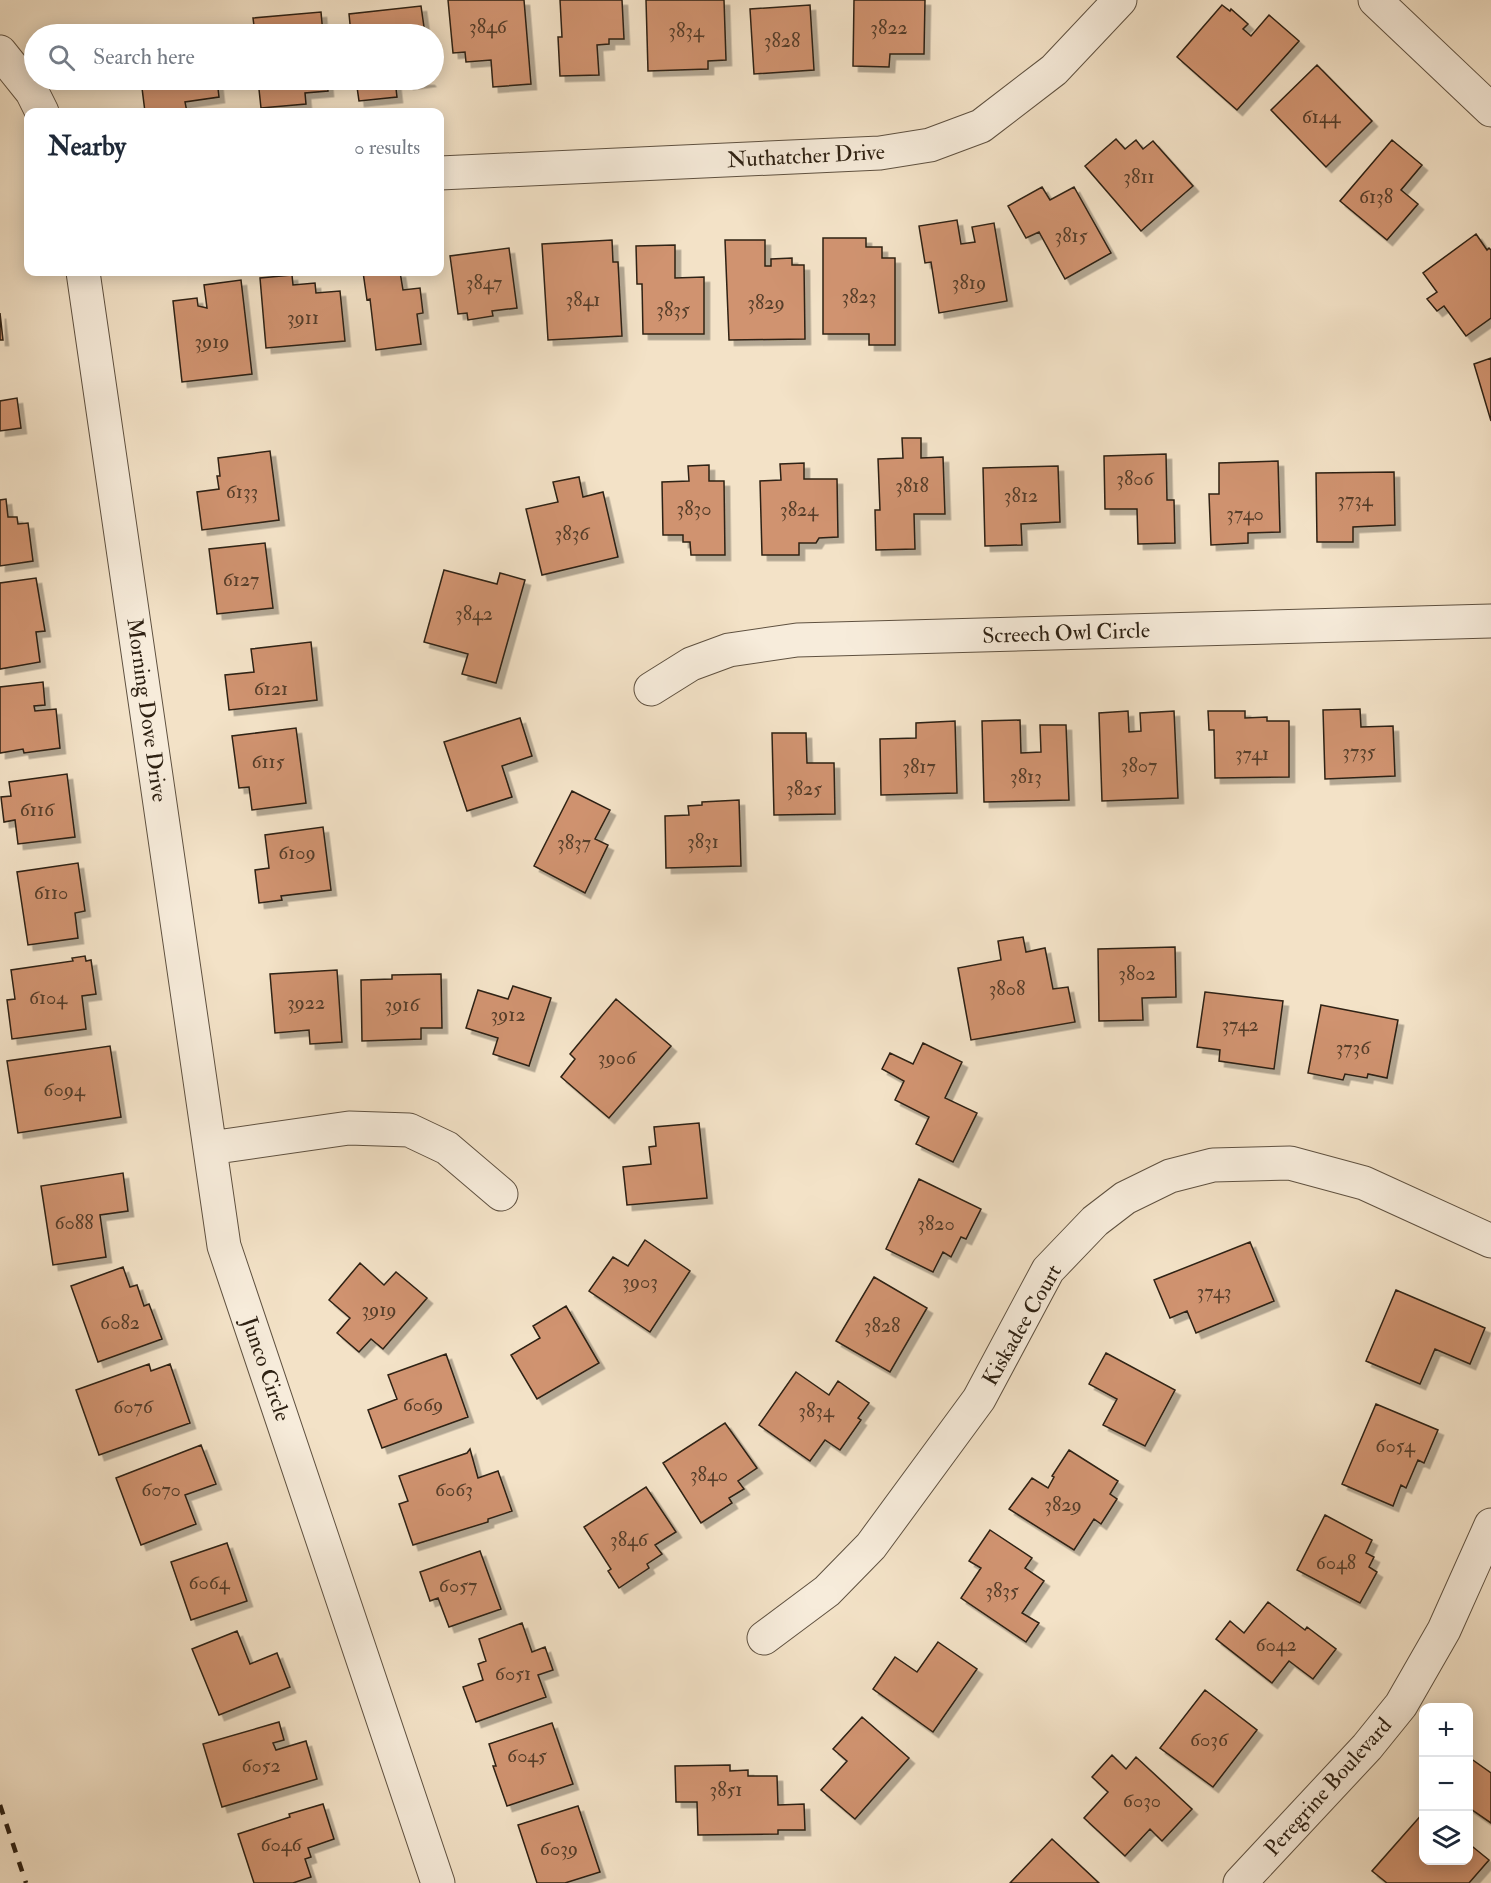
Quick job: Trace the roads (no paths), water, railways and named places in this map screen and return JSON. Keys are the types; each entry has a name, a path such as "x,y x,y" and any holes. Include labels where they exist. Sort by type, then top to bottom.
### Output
{"street":[{"name":"Nuthatcher Drive","path":"444,173 880,153 930,145 981,126 1054,70 1120,0"},
{"path":"1375,0 1491,110"},
{"path":"0,52 24,82"},
{"path":"30,90 40,108"},
{"name":"Morning Dove Drive","path":"84,276 210,1148"},
{"name":"Screech Owl Circle","path":"651,689 691,664 729,651 797,640 1491,621"},
{"path":"210,1148 349,1128 410,1130 447,1148 501,1194"},
{"name":"Junco Circle","path":"210,1148 224,1246 438,1883"},
{"name":"Kiskadee Court","path":"764,1638 827,1591 871,1546 979,1399 1048,1270 1095,1221 1125,1198 1170,1176 1213,1165 1290,1163 1364,1183 1491,1241"},
{"name":"Peregrine Boulevard","path":"1240,1883 1367,1747 1401,1705 1444,1630 1491,1526"}],"railway":[{"path":"0,1805 26,1883"}]}
